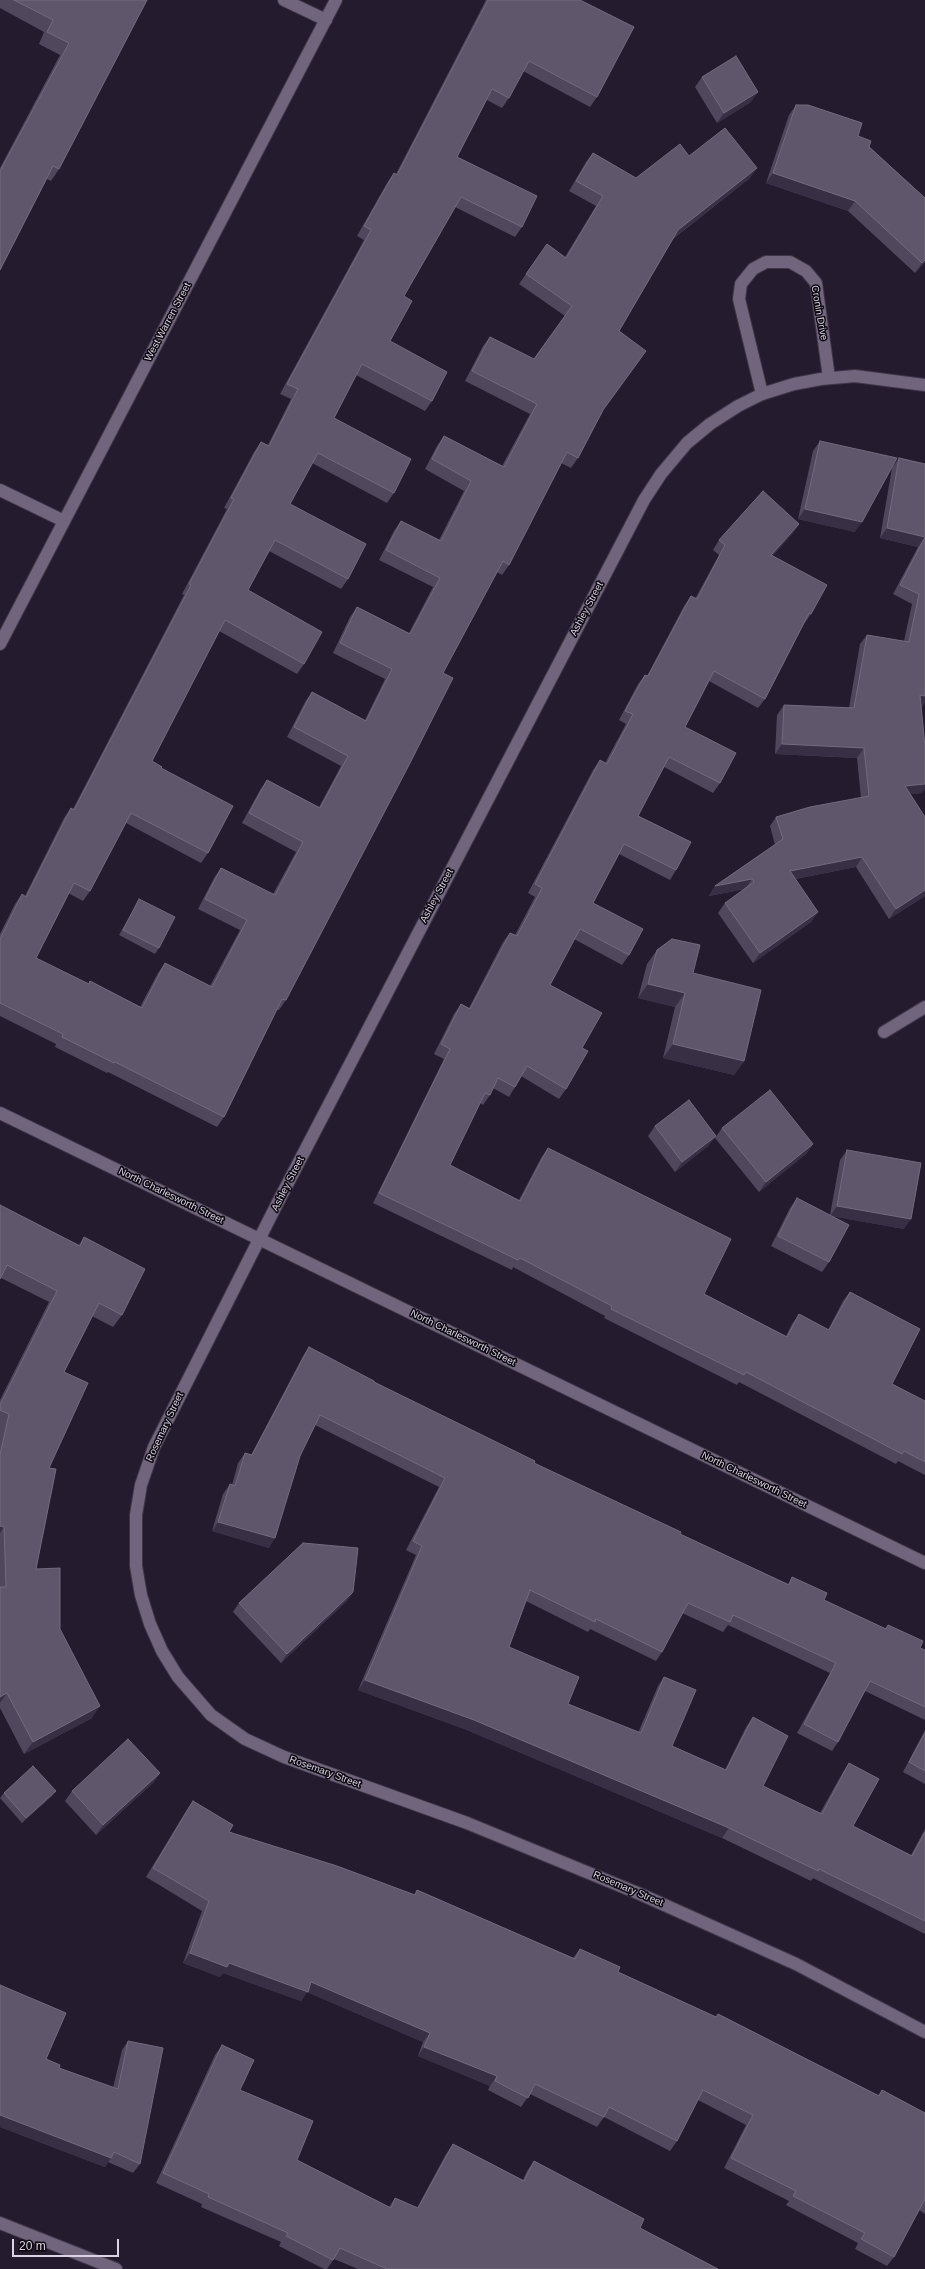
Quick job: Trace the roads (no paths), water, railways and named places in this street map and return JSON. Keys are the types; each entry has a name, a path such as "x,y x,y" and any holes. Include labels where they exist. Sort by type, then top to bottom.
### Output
{"street":[{"path":"284,0 326,20"},
{"name":"West Warren Street","path":"0,644 336,0"},
{"name":"Cronin Drive","path":"762,394 739,299 742,284 753,269 766,262 790,262 806,271 816,283 829,378"},
{"path":"762,394 794,384 829,378 855,376 925,385"},
{"name":"Ashley Street","path":"259,1239 644,500 660,474 687,443 710,424 738,406 762,394"},
{"path":"0,490 64,521"},
{"path":"884,1032 925,1007"},
{"name":"North Charlesworth Street","path":"0,1113 925,1563"},
{"name":"Rosemary Street","path":"259,1239 154,1447 141,1485 136,1515 136,1566 141,1595 150,1624 162,1651 178,1677 211,1715 245,1739 284,1758 467,1823 640,1894 796,1964 925,2032"},
{"path":"0,2223 116,2269"}]}
